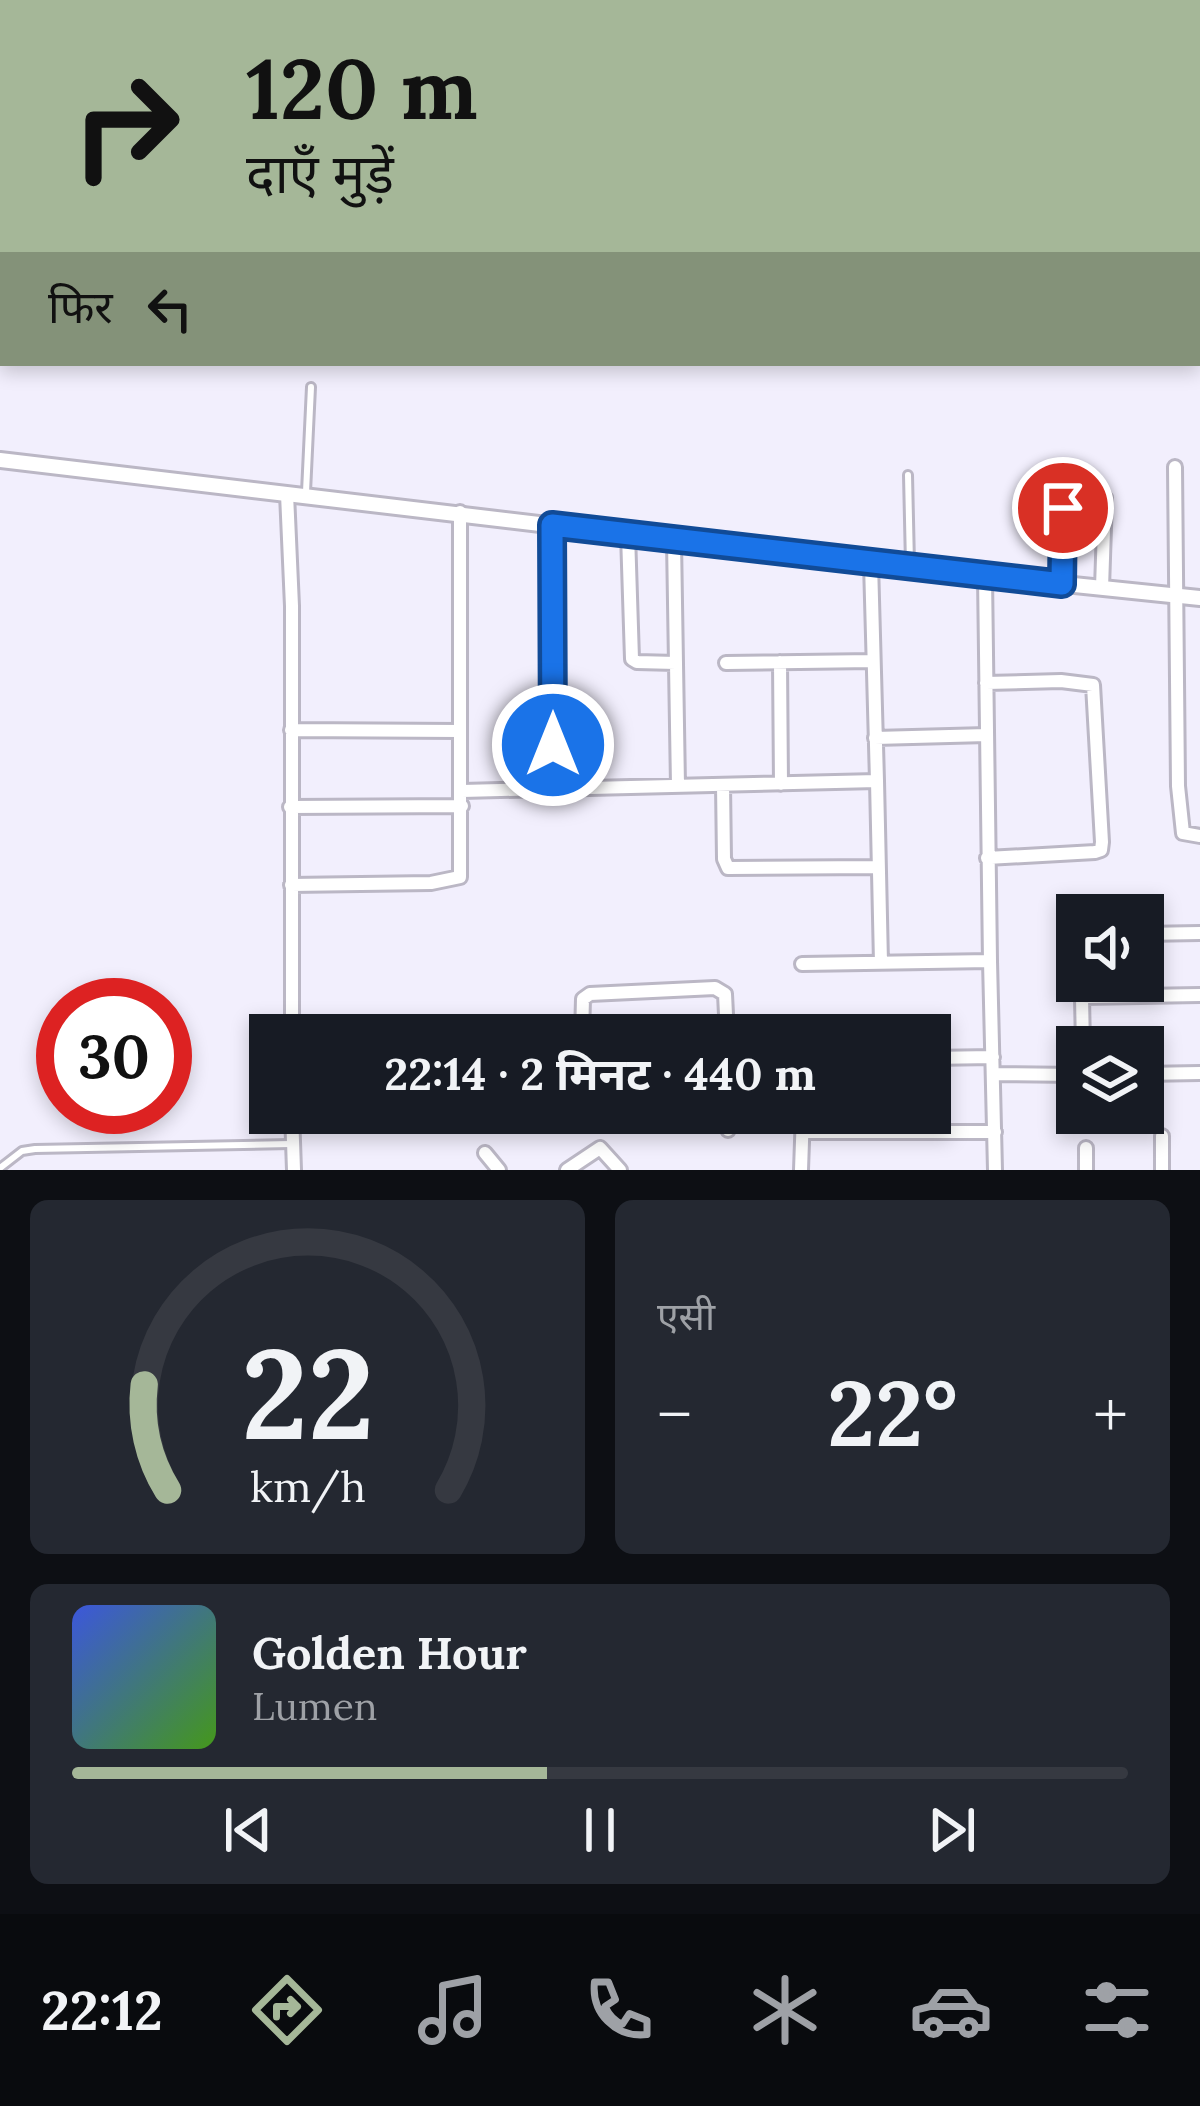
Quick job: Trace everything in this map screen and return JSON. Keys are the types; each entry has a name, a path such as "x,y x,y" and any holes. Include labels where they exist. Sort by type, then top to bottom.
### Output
{"street":[{"path":"0,460 1200,598"},
{"path":"1175,467 1181,825 1186,836 1200,836"},
{"path":"287,494 292,606 292,1014"},
{"path":"1102,588 1105,498"},
{"path":"1062,584 1063,508"},
{"path":"291,885 458,879 462,863 460,512"},
{"path":"552,525 554,789"},
{"path":"628,534 632,659 676,663"},
{"path":"674,541 678,786"},
{"path":"871,563 881,963"},
{"path":"985,576 995,1170"},
{"path":"726,663 873,661"},
{"path":"780,662 781,784"},
{"path":"986,683 1093,685 1102,842 1095,852 987,858"},
{"path":"291,730 460,730"},
{"path":"875,738 987,735"},
{"path":"462,790 877,781"},
{"path":"723,785 728,868 878,867"},
{"path":"290,807 462,806"},
{"path":"1164,934 1200,933"},
{"path":"802,964 990,961"},
{"path":"583,1014 583,999 590,994 716,988 725,994 726,1014"},
{"path":"1164,996 1200,995"},
{"path":"951,1058 993,1057"},
{"path":"1164,1074 1200,1073"},
{"path":"993,1074 1056,1075"},
{"path":"951,1132 995,1132"},
{"path":"292,1134 294,1170"},
{"path":"801,1170 803,1134"},
{"path":"1162,1136 1162,1170"},
{"path":"567,1170 600,1148 620,1170"},
{"path":"1086,1148 1086,1170"},
{"path":"485,1153 499,1170"}],"lane":[{"path":"306,496 311,387"},
{"path":"908,475 910,568"},
{"path":"0,1168 22,1151 35,1149 292,1144"}],"route":[{"path":"553,745 552,525 1062,584 1063,508"}]}
